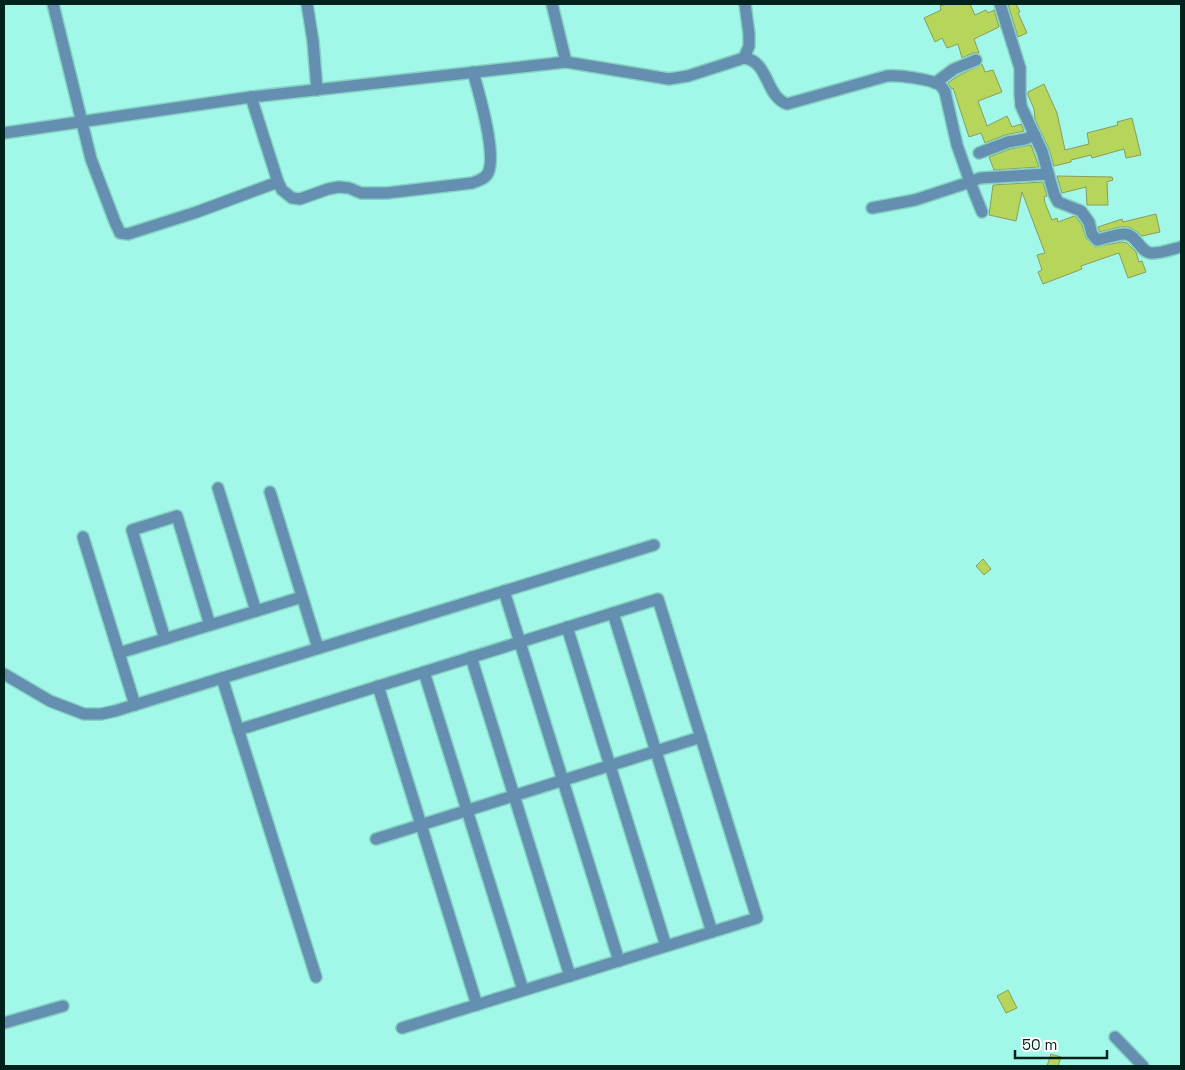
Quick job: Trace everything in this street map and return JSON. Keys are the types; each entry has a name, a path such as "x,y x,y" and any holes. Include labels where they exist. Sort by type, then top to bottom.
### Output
{"street":[{"path":"53,4 94,166 120,233 128,234 162,224 278,182"},
{"path":"307,4 313,41 317,90"},
{"path":"552,4 566,62"},
{"path":"744,58 749,46 745,4"},
{"path":"1000,4 1020,68 1021,106 1042,151 1058,202 1081,211 1089,222 1092,234 1097,240 1123,234 1133,236 1145,251 1149,253 1181,247"},
{"path":"4,133 250,96 566,62 669,79 688,76 744,58 759,64 780,102 787,104 887,76 898,75 941,86 945,92 957,145 982,212"},
{"path":"935,83 954,69 976,60"},
{"path":"250,96 278,182 282,190 292,198 300,198 339,187 349,188 361,193 387,193 472,183 481,180 488,174 490,162 489,139 473,72"},
{"path":"979,152 1034,135"},
{"path":"872,208 915,200 980,178 1048,174"},
{"path":"218,488 256,612"},
{"path":"270,492 318,648"},
{"path":"165,639 132,530 141,527 177,516 210,625"},
{"path":"84,538 135,705"},
{"path":"4,674 50,701 84,714 108,713 654,545"},
{"path":"504,591 619,961"},
{"path":"119,654 302,597"},
{"path":"238,730 658,599 758,918 402,1028"},
{"path":"613,613 712,932"},
{"path":"567,627 666,946"},
{"path":"471,657 570,976"},
{"path":"424,672 523,990"},
{"path":"222,678 316,977"},
{"path":"378,686 477,1005"},
{"path":"376,839 701,738"},
{"path":"4,1023 63,1006"},
{"path":"1115,1037 1143,1066"}],"building":[{"path":"946,4 970,4 975,15 986,10 988,13 994,10 999,27 974,39 979,53 973,53 962,58 958,44 947,48 942,38 935,42 924,18 941,10 940,6"},
{"path":"1008,4 1016,4 1027,33 1018,37"},
{"path":"982,64 985,72 993,70 1002,92 978,101 987,126 1007,116 1012,127 1021,124 1024,131 1005,135 985,143 981,133 969,137 953,88 948,83"},
{"path":"1044,84 1057,113 1065,150 1089,144 1087,133 1118,125 1117,122 1132,118 1141,155 1126,158 1124,149 1092,158 1091,155 1054,166 1049,149 1035,119 1034,109 1028,95 1028,92"},
{"path":"1031,145 1039,167 994,170 989,157 1010,149"},
{"path":"1057,176 1112,177 1113,180 1107,182 1108,205 1087,205 1086,187 1062,193"},
{"path":"1043,182 1047,196 1044,197 1045,203 1052,220 1057,218 1058,222 1076,217 1082,225 1086,238 1095,247 1122,242 1127,243 1136,252 1139,262 1142,261 1146,272 1128,278 1119,253 1081,266 1082,269 1043,284 1038,272 1042,270 1037,255 1045,253 1022,192 1016,221 989,215 993,185"},
{"path":"1156,214 1160,232 1142,236 1129,227 1120,227 1100,232 1098,227 1122,219 1123,222"},
{"path":"983,559 991,569 984,575 976,566"},
{"path":"1008,990 1017,1008 1006,1013 997,996"},
{"path":"1051,1054 1061,1057 1058,1066 1047,1066"}]}
